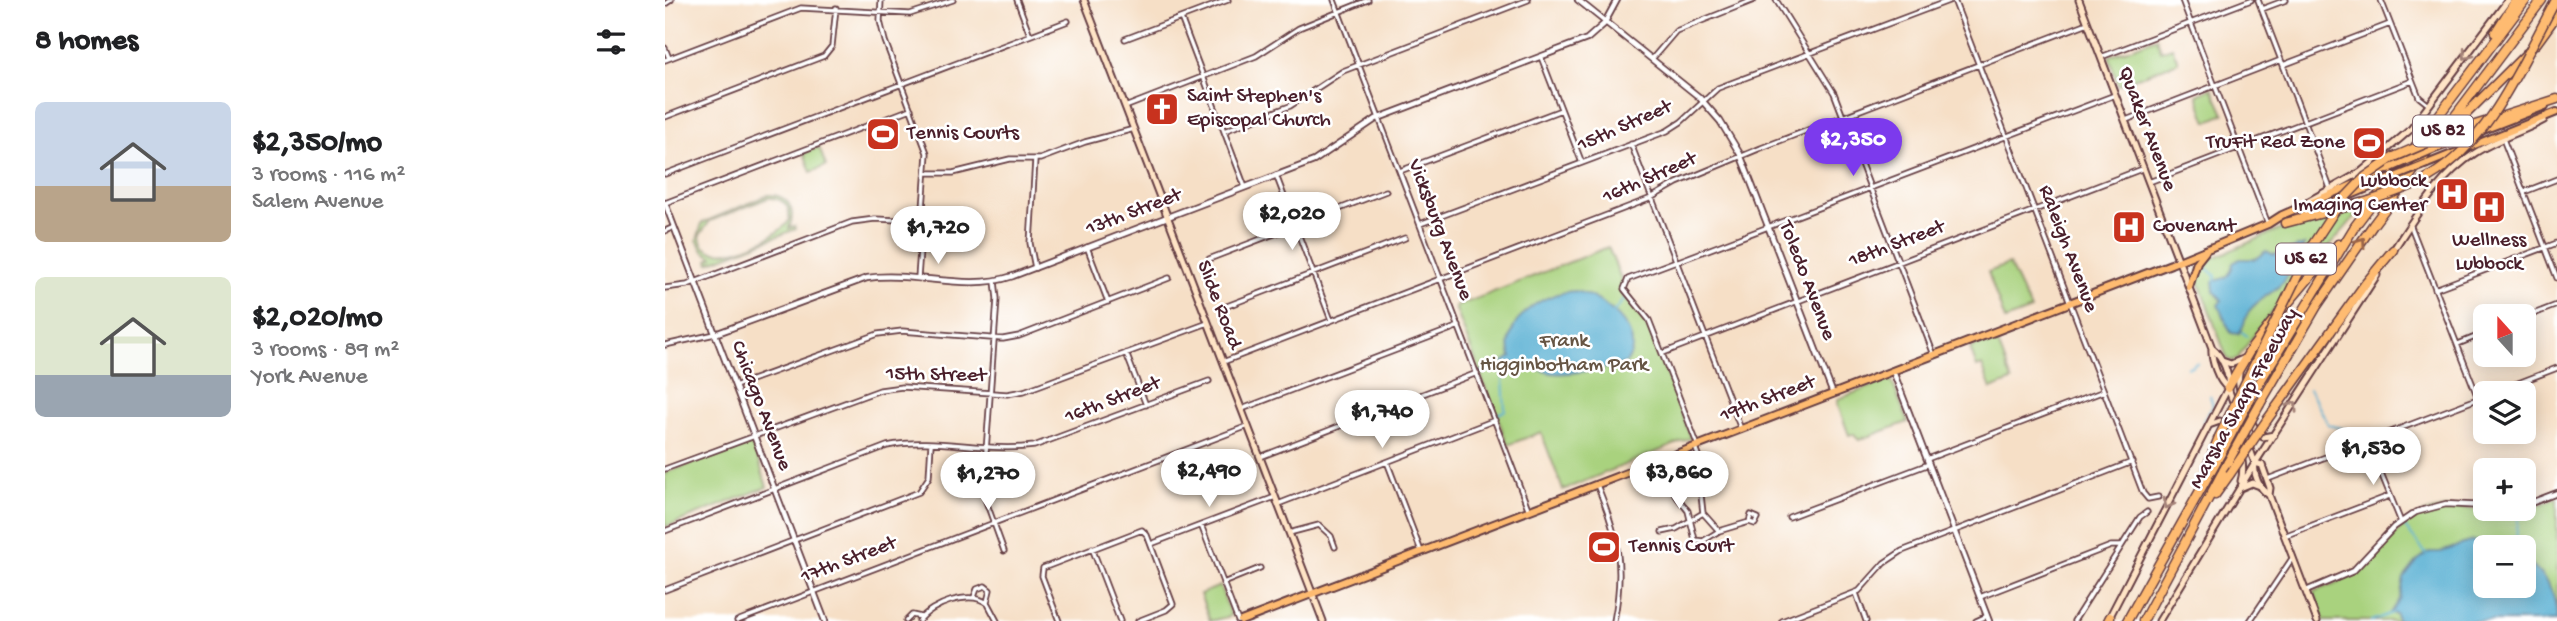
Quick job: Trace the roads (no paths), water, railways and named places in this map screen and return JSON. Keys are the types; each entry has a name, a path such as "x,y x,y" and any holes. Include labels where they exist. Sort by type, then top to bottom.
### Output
{"highway":[{"path":"2473,71 2516,0"},
{"name":"Marsha Sharp Freeway","path":"2127,621 2255,390 2355,226 2526,0"},
{"name":"Marsha Sharp Freeway","path":"2143,621 2260,404 2318,306 2542,0"},
{"path":"2285,223 2369,201 2427,178 2470,144 2487,122 2556,0"},
{"path":"2425,161 2525,55 2557,15"},
{"name":"US 62","path":"2197,492 2219,437 2313,244 2340,203 2365,177 2394,157 2450,134 2557,101"},
{"path":"2228,388 2245,358 2304,283 2355,226"},
{"name":"US 62","path":"2195,523 2365,284 2393,250"}],"main road":[{"name":"Slide Road","path":"1084,0 1323,621"},
{"name":"Quaker Avenue","path":"2079,0 2212,348 2222,361 2229,380 2228,388 2255,463 2254,470 2261,487 2269,495"},
{"path":"2299,208 2378,159 2411,128 2508,0"},
{"name":"19th Street","path":"1239,621 2179,261 2268,225 2299,208 2437,148 2557,101"},
{"name":"19th Street","path":"2268,225 2285,223 2380,184 2425,161 2556,114"},
{"name":"Marsha Sharp Freeway","path":"2159,621 2255,463 2410,224 2449,173 2476,152 2556,114"},
{"path":"2189,287 2197,262 2209,248"},
{"name":"Quaker Avenue","path":"2212,348 2211,356 2222,384 2228,388"},
{"path":"2222,361 2231,364 2245,358"},
{"path":"2245,358 2239,386 2257,431 2263,437 2274,435"},
{"name":"Marsha Sharp Freeway","path":"2108,620 2228,388"},
{"path":"2207,425 2220,421 2228,425 2245,466 2240,488"},
{"name":"Quaker Avenue","path":"2255,463 2262,465 2269,495 2317,621"},
{"path":"2240,488 2252,483 2261,487"}],"street":[{"path":"665,4 671,0"},
{"path":"881,0 880,13 885,41 926,153 918,278"},
{"path":"665,48 667,59 789,12 811,7 910,14 953,0"},
{"path":"1017,0 1030,35"},
{"path":"1125,39 1228,0"},
{"name":"Vicksburg Avenue","path":"1334,0 1529,511"},
{"path":"1125,107 1256,56 1299,28 1368,0"},
{"path":"1224,131 1283,109 1335,74 1528,0"},
{"name":"Toledo Avenue","path":"1578,0 1703,101 1729,134 1769,227 1832,394"},
{"name":"13th Street","path":"665,345 715,334 855,281 878,276 995,281 1035,268 1314,161 1379,118 1587,39 1605,23 1617,0"},
{"path":"1652,59 1676,31 1755,0"},
{"path":"1776,0 1787,21 1811,52 1843,117 1934,356"},
{"name":"15th Street","path":"1420,224 1673,127 1718,88 1953,0"},
{"name":"Raleigh Avenue","path":"1953,0 2145,497 2158,497"},
{"path":"2182,0 2268,225"},
{"path":"2101,57 2251,0"},
{"path":"2258,0 2330,188"},
{"path":"2261,9 2286,0"},
{"path":"2381,0 2419,97 2430,105"},
{"path":"665,117 824,56 832,46 836,8"},
{"path":"1181,18 1245,187"},
{"path":"665,174 1068,21"},
{"name":"16th Street","path":"1223,362 1651,197 1677,183 1741,157 2088,23"},
{"path":"2283,65 2390,24"},
{"path":"1541,57 1582,163"},
{"path":"2125,120 2281,60"},
{"path":"2149,182 2412,81"},
{"path":"1691,489 1698,455 1696,447 1649,320 1626,293 1624,285 1629,278 2115,94"},
{"path":"665,203 911,109"},
{"path":"1400,172 1561,110"},
{"path":"926,173 953,173 1010,159 1034,160 1134,129"},
{"path":"2503,139 2557,278"},
{"path":"1631,144 1741,429"},
{"path":"1034,160 1030,243 1035,268"},
{"name":"18th Street","path":"1663,353 2144,168"},
{"path":"1276,175 1331,320"},
{"path":"2524,192 2557,179"},
{"path":"1209,259 1386,191"},
{"name":"Chicago Avenue","path":"665,203 825,621"},
{"path":"665,289 695,282 852,222 875,219 922,221"},
{"path":"2410,224 2473,385"},
{"path":"665,230 674,227"},
{"path":"1227,306 1405,238"},
{"path":"2435,289 2557,243"},
{"path":"1087,247 1108,302"},
{"path":"735,386 878,334 902,331 994,338 1019,336 1169,278"},
{"path":"995,281 994,338 983,493 1004,551"},
{"path":"2536,313 2557,305"},
{"name":"15th Street","path":"665,470 890,388 1007,394 1037,388 1208,323"},
{"path":"1242,410 1459,326"},
{"path":"2457,344 2473,338"},
{"path":"1126,353 1146,405"},
{"path":"2523,381 2557,368"},
{"path":"1893,371 1988,619 1976,621"},
{"path":"1260,457 1477,373"},
{"name":"16th Street","path":"665,531 887,446 1034,446 1209,381"},
{"path":"1789,517 2104,391"},
{"path":"2267,480 2473,400"},
{"path":"1278,504 1495,420"},
{"name":"17th Street","path":"737,621 1248,426"},
{"path":"2368,441 2401,522"},
{"path":"665,583 666,590 919,492 929,477 931,444"},
{"path":"1678,454 1691,489"},
{"path":"1387,461 1422,552"},
{"path":"1782,621 1856,593 1893,556 2132,462"},
{"path":"1597,485 1613,526 1620,557 1620,591 1614,621"},
{"path":"1719,531 1703,513 1700,486 1675,494 1691,519 1696,541 1749,522"},
{"path":"2536,501 2557,493"},
{"path":"1151,544 1275,496"},
{"path":"2284,536 2389,496"},
{"path":"2306,591 2353,571 2401,522 2416,512 2446,504 2473,505"},
{"path":"2074,621 2140,517 2147,512"},
{"path":"1662,532 1676,529 1703,513"},
{"path":"1289,533 1319,524 1331,536 1335,547"},
{"path":"1201,525 1239,621"},
{"path":"1059,621 1042,576 1042,568 1091,547 1142,530 1151,544 1172,605 1138,621"},
{"path":"1980,597 2111,546 2121,546"},
{"path":"1091,547 1120,621"},
{"path":"2250,621 2293,557"},
{"path":"1223,583 1260,568"},
{"path":"974,597 977,589 985,586 990,590 986,602"},
{"path":"1856,593 1866,621"},
{"path":"906,621 912,615 920,619 958,600 974,597 986,602 997,621"}],"water":[{"path":"2304,245 2299,256 2290,260 2282,284 2250,310 2238,334 2231,333 2218,305 2222,300 2214,291 2213,281 2227,276 2233,263 2240,259 2255,259 2266,251 2274,255"},
{"path":"1576,291 1609,308 1627,327 1632,350 1627,362 1602,369 1558,373 1510,364 1504,366 1503,379 1503,366 1496,367 1511,357 1509,344 1518,321 1538,303 1550,297"},
{"path":"2473,541 2473,598 2536,598 2536,570 2552,593 2557,621 2397,621 2396,614 2390,613 2400,598 2404,578 2418,560 2429,552 2441,552"}],"waterway":[{"path":"2200,263 2216,276 2215,281"},
{"path":"1612,314 1625,298"},
{"path":"2242,332 2247,336"},
{"path":"2187,368 2197,363"},
{"path":"1487,371 1496,367"},
{"path":"1480,373 1485,371"},
{"path":"1503,379 1505,410"},
{"path":"2309,389 2329,425 2360,433 2368,440"},
{"path":"2203,421 2213,406 2210,396"},
{"path":"1496,415 1504,411"},
{"path":"2516,535 2518,521"},
{"path":"2402,523 2426,554"},
{"path":"2371,621 2392,613"}],"place":[{"name":"Saint Stephen's Episcopal Church","path":"1162,109"},
{"name":"Tennis Courts","path":"883,134"},
{"name":"TruFit Red Zone","path":"2369,143"},
{"name":"Lubbock Imaging Center","path":"2452,194"},
{"name":"Wellness Lubbock","path":"2489,207"},
{"name":"Covenant","path":"2129,227"},
{"name":"Tennis Court","path":"1604,547"}],"park label":[{"name":"Frank Higginbotham Park","path":"1564,354"}]}
